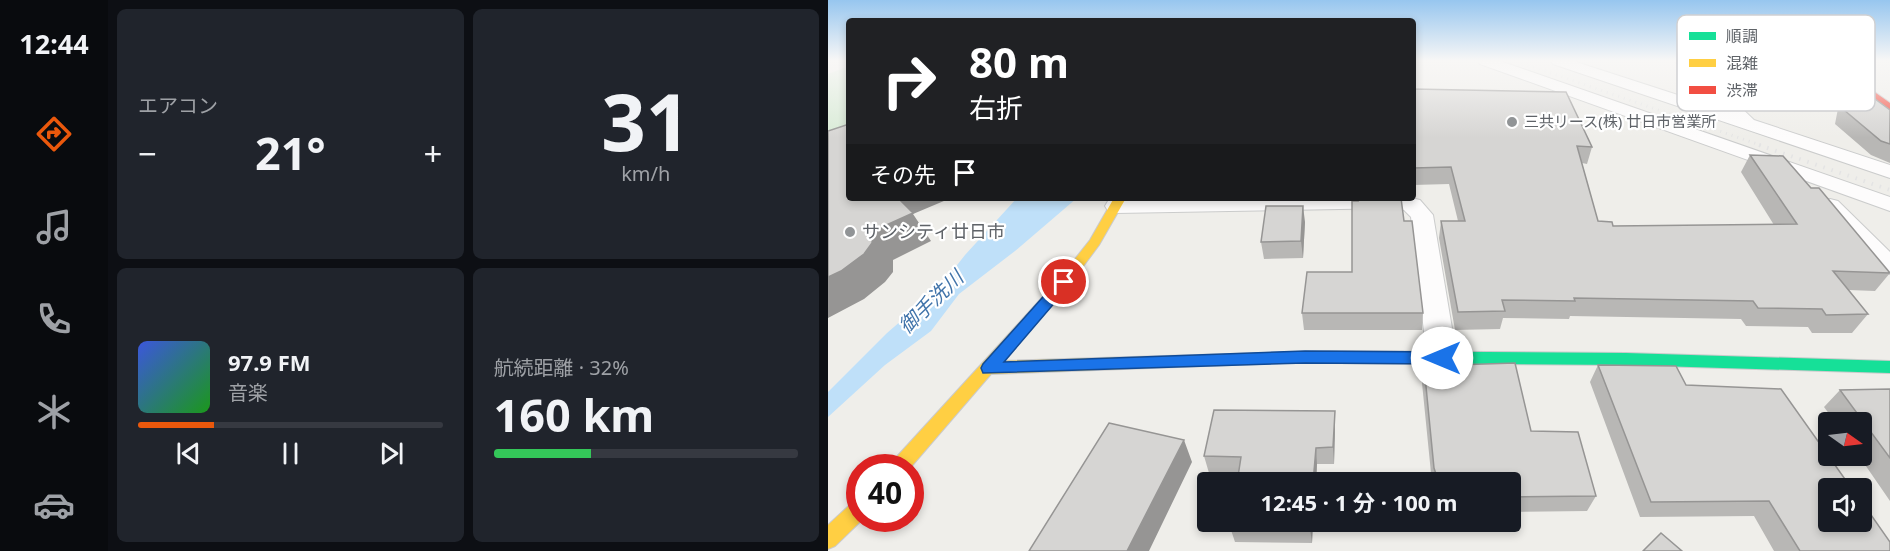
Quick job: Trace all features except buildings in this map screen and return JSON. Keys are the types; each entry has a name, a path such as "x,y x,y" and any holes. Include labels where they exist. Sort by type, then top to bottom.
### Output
{"street":[{"path":"1559,87 1890,204"},
{"path":"1636,87 1677,101"},
{"path":"1875,96 1890,107"},
{"path":"1706,111 1890,172"},
{"path":"1735,111 1890,266"},
{"path":"911,454 1078,265 1118,202 1396,201 1412,205 1422,215 1442,358"},
{"path":"989,368 1305,357 1626,359 1890,367"},
{"path":"828,539 846,522"}],"green space":[{"path":"828,87 846,87 846,140 828,141"}],"water":[{"name":"御手洗川","path":"1014,201 1073,201 1015,251 959,294 931,331 885,365 828,417 828,392 887,333 939,288 965,255"}],"railway":[{"path":"1591,87 1763,146"},
{"path":"1759,145 1890,190"}],"traffic: fast":[{"path":"1331,357 1626,359 1890,367"}],"traffic: slow":[{"path":"911,454 1065,281 1095,242 1118,201"},
{"path":"989,368 1331,357"},
{"path":"828,539 846,522"}],"traffic: jam":[{"path":"1875,96 1890,107"}],"place":[{"name":"三共リース(株) 廿日市営業所","path":"1512,122"},
{"name":"サンシティ廿日市","path":"850,232"}],"route":[{"path":"1064,282 989,368 1305,357 1442,358"}]}
